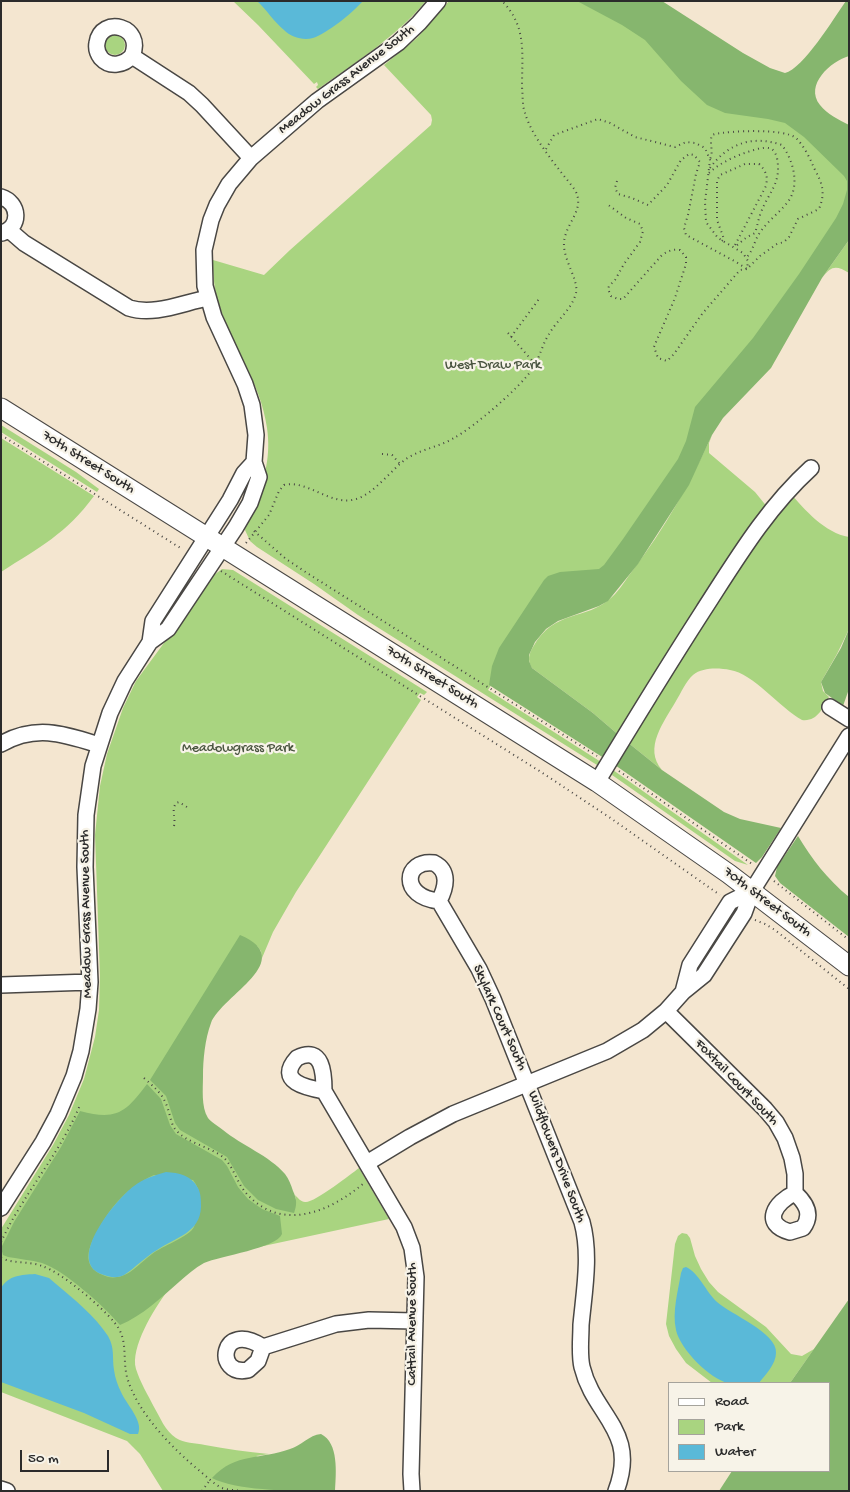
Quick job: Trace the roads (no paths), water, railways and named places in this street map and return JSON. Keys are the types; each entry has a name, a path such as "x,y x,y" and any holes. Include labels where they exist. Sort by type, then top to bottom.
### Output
{"main road":[{"name":"70th Street South","path":"1,408 597,782 752,891 849,966"}],"street":[{"name":"Meadow Grass Avenue South","path":"150,642 168,630 223,547 243,516 254,493 258,477 254,462 256,435 252,405 245,384 216,323 205,286 203,260 210,220 226,188 251,158 317,101 398,43 438,1"},
{"path":"132,56 189,93 251,158"},
{"path":"1,197 11,202 16,212 14,224 5,232 129,308 141,311 152,310 208,298"},
{"name":"Meadow Grass Avenue South","path":"1,1208 43,1142 68,1093 84,1040 90,982 85,867 86,820 90,783 99,745 120,690 150,642 153,621 234,494 244,473 254,462"},
{"path":"597,782 663,674 756,530 782,496 811,468"},
{"path":"830,707 849,719"},
{"path":"1,744 20,736 45,732 61,734 99,745"},
{"path":"367,1163 443,1119 615,1047 643,1030 666,1011 683,992 690,965 730,902 752,891 849,736"},
{"name":"Skylark Court South","path":"440,901 486,983 527,1083"},
{"path":"1,985 90,982"},
{"name":"Foxtail Court South","path":"666,1011 776,1122 785,1138 792,1158 795,1174 795,1193"},
{"name":"Wildflowers Drive South","path":"527,1083 579,1213 584,1231 586,1260 580,1341 581,1361 590,1388 613,1424 619,1439 622,1464 616,1491"},
{"name":"Cattail Avenue South","path":"324,1091 402,1222 412,1248 416,1277 412,1491"},
{"path":"263,1347 336,1324 369,1320 414,1321"},
{"path":"1,1489 7,1491"}],"water":[{"path":"257,1 363,1 333,27 313,38 305,39 297,38 287,32"},
{"path":"166,1172 188,1177 198,1188 201,1207 200,1216 196,1223 192,1229 164,1245 124,1275 112,1277 101,1274 92,1267 89,1256 91,1243 106,1216 116,1203 134,1186 141,1181"},
{"path":"686,1267 691,1270 699,1278 717,1302 762,1331 775,1346 776,1357 760,1382 726,1382 721,1380 713,1376 697,1362 683,1346 676,1330 675,1316 683,1268"},
{"path":"35,1274 49,1278 91,1315 108,1336 112,1349 116,1379 123,1397 137,1418 139,1424 138,1434 130,1434 84,1413 1,1382 1,1288 12,1278 20,1275"}],"park label":[{"name":"West Draw Park","path":"493,366"},
{"name":"Meadowgrass Park","path":"238,749"}]}
